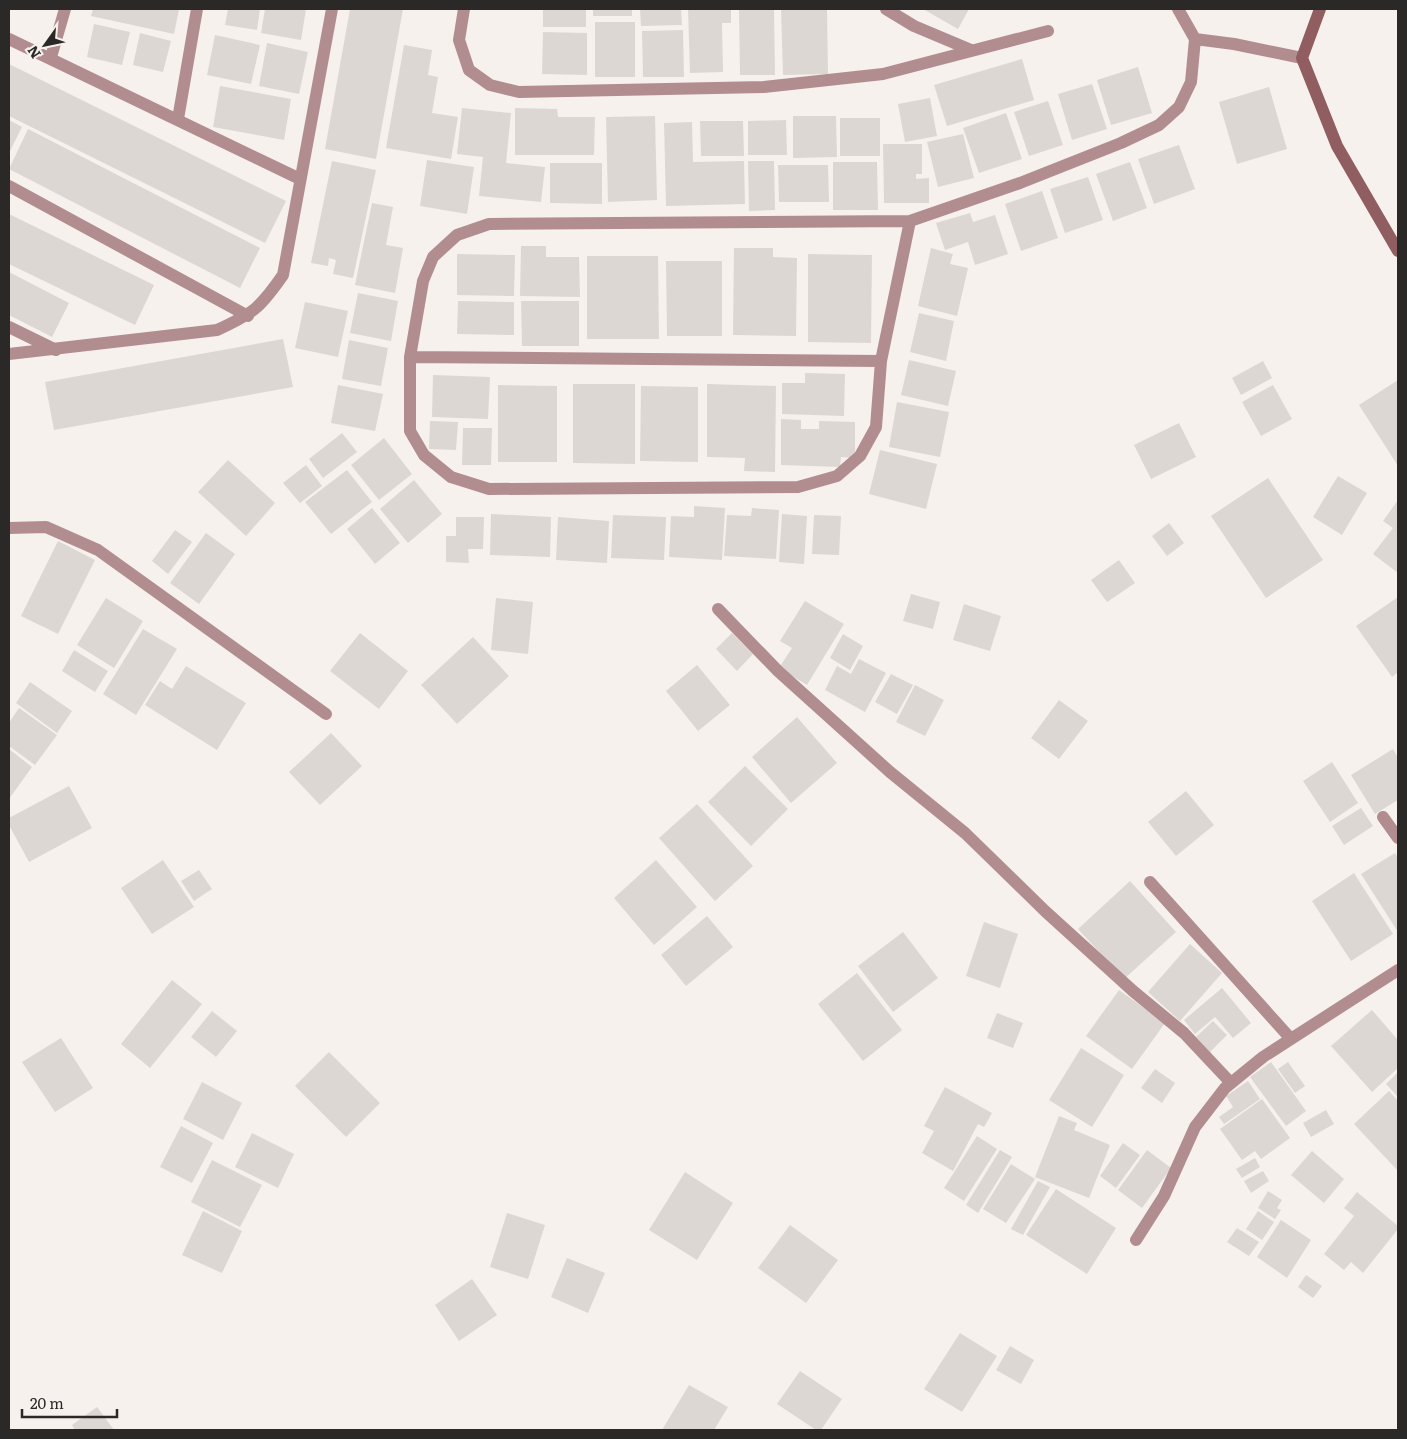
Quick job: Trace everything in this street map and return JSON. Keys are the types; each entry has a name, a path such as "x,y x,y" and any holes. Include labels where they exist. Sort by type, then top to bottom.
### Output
{"main road":[{"path":"1320,9 1302,58 1337,146 1398,251"}],"street":[{"path":"51,57 65,9"},
{"path":"178,119 198,9"},
{"path":"9,354 57,350 217,330 248,316 265,300 283,275 332,9"},
{"path":"464,9 458,40 469,70 490,85 519,92 764,87 883,74 1048,31"},
{"path":"886,9 914,26 971,50"},
{"path":"910,220 881,361 876,426 860,456 837,476 798,487 489,489 451,477 424,455 410,430 410,357 423,281 433,257 458,235 489,224 910,220 1020,183 1121,143 1159,125 1179,107 1191,82 1195,39 1178,9"},
{"path":"9,39 51,57 300,179"},
{"path":"1195,39 1234,44 1302,58"},
{"path":"9,186 248,316"},
{"path":"9,327 57,350"},
{"path":"410,357 881,361"},
{"path":"9,528 46,527 98,550 326,714"},
{"path":"718,609 785,677 890,772 965,833 1052,918 1133,991 1184,1033 1231,1083"},
{"path":"1383,817 1398,838"},
{"path":"1150,882 1291,1038"},
{"path":"1136,1240 1164,1196 1195,1127 1231,1083 1291,1038 1398,970"}],"building":[{"path":"93,9 179,9 174,34 91,16"},
{"path":"228,9 260,9 257,30 225,25"},
{"path":"265,9 306,9 301,40 261,33"},
{"path":"350,9 403,9 376,159 325,149"},
{"path":"543,9 586,9 586,27 543,27"},
{"path":"593,9 632,9 632,16 593,16"},
{"path":"640,9 681,9 682,25 641,26"},
{"path":"688,9 731,9 731,23 722,23 723,72 690,73"},
{"path":"739,9 774,9 775,75 740,75"},
{"path":"781,9 827,9 828,74 783,75"},
{"path":"923,9 969,9 958,29"},
{"path":"595,22 635,22 635,77 595,77"},
{"path":"94,24 130,32 122,65 87,57"},
{"path":"683,30 684,77 643,77 642,31"},
{"path":"543,32 587,33 587,75 542,74"},
{"path":"140,33 171,41 163,72 133,65"},
{"path":"215,35 260,45 251,84 207,75"},
{"path":"267,43 308,52 299,94 259,86"},
{"path":"404,45 432,50 428,75 438,77 432,113 458,117 451,159 386,148"},
{"path":"1022,59 1034,100 947,126 934,85"},
{"path":"9,64 286,201 265,243 9,116"},
{"path":"1138,67 1152,113 1111,125 1097,80"},
{"path":"1092,84 1107,129 1072,140 1058,94"},
{"path":"220,86 291,99 284,140 213,127"},
{"path":"1269,87 1287,149 1237,164 1219,102"},
{"path":"930,98 937,136 905,142 898,104"},
{"path":"1048,101 1063,145 1029,156 1014,112"},
{"path":"462,108 511,113 506,163 545,167 541,202 479,196 483,157 457,154"},
{"path":"515,108 557,109 558,117 595,117 594,155 515,155"},
{"path":"1006,113 1022,159 979,173 963,128"},
{"path":"655,116 657,200 608,202 606,117"},
{"path":"793,116 836,116 837,157 793,158"},
{"path":"840,118 880,118 880,156 840,156"},
{"path":"9,120 22,127 9,153"},
{"path":"786,120 787,155 748,155 748,121"},
{"path":"700,121 743,121 744,156 701,156"},
{"path":"692,122 693,162 744,161 745,204 666,206 664,123"},
{"path":"28,129 260,248 240,288 9,169"},
{"path":"963,134 974,178 938,187 927,142"},
{"path":"883,144 922,144 922,174 916,174 916,179 929,178 929,203 884,203"},
{"path":"1179,145 1195,189 1154,204 1138,159"},
{"path":"427,160 474,167 467,214 420,206"},
{"path":"332,161 376,170 353,278 333,274 336,260 329,258 328,266 311,263"},
{"path":"748,161 774,161 775,210 749,211"},
{"path":"833,162 877,162 878,210 833,210"},
{"path":"1130,162 1147,208 1113,221 1096,174"},
{"path":"550,163 602,163 602,204 550,203"},
{"path":"778,165 828,165 829,202 779,202"},
{"path":"1088,177 1103,220 1065,233 1050,189"},
{"path":"1042,191 1058,238 1021,251 1005,204"},
{"path":"372,203 393,207 386,245 403,248 395,293 355,285"},
{"path":"970,213 973,222 995,215 1008,254 975,265 968,242 945,250 936,223"},
{"path":"9,214 154,285 135,325 9,264"},
{"path":"521,246 546,246 546,257 579,257 580,297 520,296"},
{"path":"734,248 773,248 773,257 797,258 796,336 733,335"},
{"path":"931,248 953,254 950,264 968,268 957,316 918,306"},
{"path":"457,254 515,255 514,296 457,295"},
{"path":"808,254 872,255 871,343 808,342"},
{"path":"587,256 658,256 659,339 587,339"},
{"path":"666,261 722,261 722,336 667,336"},
{"path":"9,272 69,303 52,337 9,315"},
{"path":"358,293 398,301 391,341 350,333"},
{"path":"458,301 514,302 514,335 457,334"},
{"path":"521,301 579,301 579,346 522,346"},
{"path":"305,302 348,311 338,357 295,348"},
{"path":"919,313 954,321 946,361 910,352"},
{"path":"283,339 293,387 54,430 45,382"},
{"path":"349,340 388,348 381,386 342,379"},
{"path":"909,360 956,371 948,406 901,395"},
{"path":"1263,361 1272,378 1241,395 1232,378"},
{"path":"805,373 845,374 844,416 782,414 782,383 805,383"},
{"path":"433,375 490,377 488,419 432,417"},
{"path":"1398,380 1398,466 1359,405"},
{"path":"573,384 635,384 635,464 573,463"},
{"path":"707,384 776,386 775,472 744,471 745,458 707,457"},
{"path":"338,385 383,394 375,431 331,423"},
{"path":"498,385 557,386 557,462 498,462"},
{"path":"1273,385 1292,419 1261,436 1242,402"},
{"path":"641,386 698,387 698,462 640,461"},
{"path":"897,402 949,412 940,457 889,447"},
{"path":"781,419 801,420 801,429 819,429 819,421 855,422 855,458 841,457 840,467 781,465"},
{"path":"430,421 458,422 456,450 429,449"},
{"path":"1179,423 1196,457 1151,479 1134,445"},
{"path":"463,428 492,428 491,465 462,465"},
{"path":"342,433 357,452 323,478 309,459"},
{"path":"384,438 412,474 379,500 351,465"},
{"path":"880,450 937,464 926,509 869,494"},
{"path":"228,460 275,503 246,536 198,492"},
{"path":"306,465 322,486 300,503 283,483"},
{"path":"347,470 372,502 331,534 305,502"},
{"path":"1338,476 1367,493 1342,535 1313,517"},
{"path":"1268,478 1323,560 1266,598 1211,516"},
{"path":"414,480 442,514 408,543 380,509"},
{"path":"1398,500 1398,573 1373,554 1393,528 1383,521"},
{"path":"694,506 725,508 722,560 669,557 671,516 694,517"},
{"path":"372,508 400,543 375,564 347,529"},
{"path":"752,508 779,510 776,559 724,556 727,515 751,516"},
{"path":"491,514 551,517 550,557 490,555"},
{"path":"782,514 807,516 804,564 779,562"},
{"path":"613,515 666,517 664,560 611,558"},
{"path":"814,515 841,516 839,555 812,554"},
{"path":"456,517 484,517 483,549 468,549 469,563 446,562 446,536 456,536"},
{"path":"558,517 609,521 607,563 556,560"},
{"path":"1169,523 1184,543 1167,556 1152,536"},
{"path":"175,530 192,542 168,574 152,561"},
{"path":"206,533 235,554 199,604 170,583"},
{"path":"58,541 95,560 58,634 21,616"},
{"path":"1119,560 1135,583 1107,602 1091,580"},
{"path":"911,594 940,602 933,629 903,621"},
{"path":"1398,597 1398,672 1392,677 1356,626"},
{"path":"106,598 143,621 114,668 77,645"},
{"path":"496,598 533,602 528,654 491,650"},
{"path":"805,601 844,624 807,685 779,668 792,648 780,641"},
{"path":"964,604 1001,616 990,651 953,640"},
{"path":"143,629 177,649 136,715 103,694"},
{"path":"360,633 408,671 379,709 330,671"},
{"path":"732,633 753,654 737,671 716,649"},
{"path":"843,634 863,646 850,670 830,658"},
{"path":"473,637 509,676 457,724 421,685"},
{"path":"74,650 108,671 95,692 62,671"},
{"path":"859,659 886,673 865,712 825,690 837,666 851,674"},
{"path":"697,665 730,705 698,731 666,691"},
{"path":"186,666 246,703 217,750 145,705 160,681 172,689"},
{"path":"891,674 913,685 897,714 875,702"},
{"path":"30,682 72,711 57,733 16,703"},
{"path":"915,685 944,700 925,736 896,722"},
{"path":"1059,700 1088,721 1059,759 1031,738"},
{"path":"19,708 57,735 35,765 9,746 9,723"},
{"path":"797,717 837,763 791,803 752,757"},
{"path":"331,733 362,766 320,805 289,772"},
{"path":"9,749 32,767 9,799"},
{"path":"1393,749 1398,758 1398,800 1375,814 1351,775"},
{"path":"1332,762 1358,803 1330,822 1303,781"},
{"path":"745,766 788,809 751,846 708,802"},
{"path":"69,786 92,828 29,862 9,825 9,818"},
{"path":"1186,791 1214,825 1176,856 1148,822"},
{"path":"697,804 753,866 715,901 659,838"},
{"path":"1361,808 1373,826 1344,845 1332,826"},
{"path":"1395,853 1398,858 1398,932 1361,874"},
{"path":"163,860 194,907 152,934 121,888"},
{"path":"656,860 697,907 654,945 614,898"},
{"path":"199,870 212,889 194,901 181,881"},
{"path":"1354,873 1393,934 1351,961 1312,901"},
{"path":"1130,881 1176,932 1124,979 1078,929"},
{"path":"707,916 733,947 686,986 661,955"},
{"path":"984,922 1018,934 1000,988 966,976"},
{"path":"903,932 938,978 893,1012 858,966"},
{"path":"1190,944 1222,973 1180,1021 1148,992"},
{"path":"857,973 902,1030 863,1061 818,1004"},
{"path":"172,980 202,1004 150,1068 121,1044"},
{"path":"1222,988 1251,1023 1233,1038 1215,1017 1195,1034 1184,1020"},
{"path":"1119,990 1165,1023 1132,1069 1086,1036"},
{"path":"1372,1010 1398,1040 1398,1068 1372,1092 1331,1046"},
{"path":"212,1011 237,1031 216,1057 191,1037"},
{"path":"997,1013 1023,1023 1013,1048 987,1038"},
{"path":"1213,1021 1227,1035 1210,1052 1196,1037"},
{"path":"61,1038 93,1088 55,1112 22,1062"},
{"path":"1081,1048 1124,1075 1092,1127 1049,1100"},
{"path":"329,1052 380,1103 346,1137 295,1086"},
{"path":"1271,1062 1306,1111 1286,1126 1250,1077"},
{"path":"1288,1062 1305,1086 1295,1093 1278,1069"},
{"path":"1155,1069 1175,1083 1162,1103 1141,1088"},
{"path":"1398,1072 1398,1097 1386,1084"},
{"path":"1248,1081 1260,1099 1224,1124 1219,1117 1233,1107 1226,1096"},
{"path":"202,1082 242,1103 223,1140 183,1119"},
{"path":"945,1087 992,1113 984,1127 978,1124 953,1171 922,1153 934,1131 924,1126"},
{"path":"1389,1091 1398,1101 1398,1171 1354,1124"},
{"path":"1262,1099 1290,1138 1261,1159 1255,1151 1242,1160 1220,1129"},
{"path":"1326,1110 1334,1124 1311,1137 1303,1123"},
{"path":"1059,1116 1077,1123 1074,1130 1110,1145 1089,1198 1035,1177"},
{"path":"181,1126 213,1143 192,1183 160,1167"},
{"path":"252,1133 294,1154 278,1188 235,1167"},
{"path":"977,1136 997,1149 964,1201 944,1188"},
{"path":"1123,1143 1140,1155 1116,1188 1100,1176"},
{"path":"1000,1150 1012,1157 978,1213 966,1205"},
{"path":"1147,1150 1171,1168 1142,1208 1118,1190"},
{"path":"1312,1151 1344,1179 1324,1203 1291,1175"},
{"path":"1255,1158 1260,1167 1242,1178 1236,1169"},
{"path":"212,1160 262,1185 240,1227 191,1202"},
{"path":"1011,1164 1035,1179 1006,1223 983,1209"},
{"path":"1263,1171 1269,1181 1251,1193 1244,1181"},
{"path":"685,1172 733,1203 697,1260 649,1230"},
{"path":"1038,1181 1050,1187 1023,1235 1011,1229"},
{"path":"1056,1189 1116,1228 1087,1274 1026,1235"},
{"path":"1268,1191 1282,1200 1277,1208 1281,1210 1275,1219 1258,1208"},
{"path":"1357,1192 1398,1226 1398,1229 1363,1273 1351,1262 1344,1270 1324,1254 1354,1216 1344,1208"},
{"path":"203,1211 242,1231 222,1273 182,1255"},
{"path":"1258,1211 1274,1222 1262,1240 1246,1229"},
{"path":"507,1213 545,1225 528,1279 490,1267"},
{"path":"1281,1220 1311,1240 1287,1278 1257,1257"},
{"path":"790,1225 838,1260 806,1303 758,1268"},
{"path":"1237,1228 1259,1242 1249,1256 1227,1242"},
{"path":"567,1258 605,1273 588,1313 551,1297"},
{"path":"1306,1275 1322,1286 1313,1298 1298,1287"},
{"path":"472,1279 497,1315 459,1341 435,1305"},
{"path":"960,1333 997,1356 962,1412 924,1389"},
{"path":"1010,1346 1034,1360 1021,1384 996,1370"},
{"path":"800,1371 842,1399 821,1430 816,1430 777,1404"},
{"path":"689,1385 728,1407 714,1430 662,1430"},
{"path":"97,1407 114,1430 75,1430 72,1425"}]}
